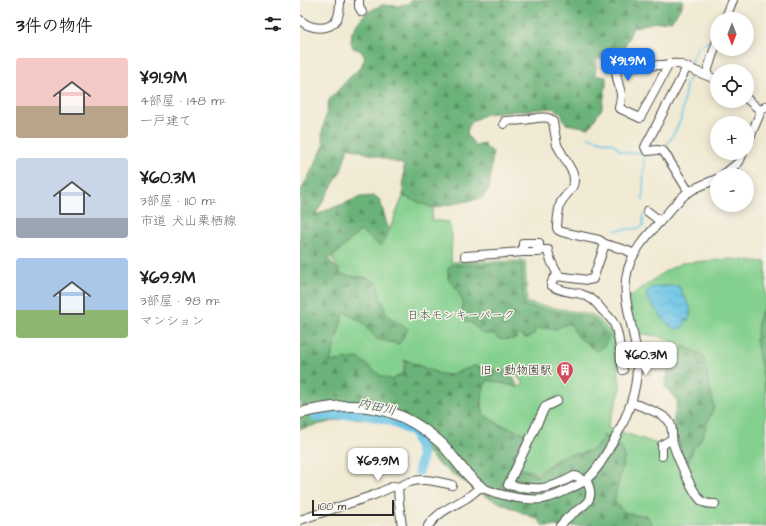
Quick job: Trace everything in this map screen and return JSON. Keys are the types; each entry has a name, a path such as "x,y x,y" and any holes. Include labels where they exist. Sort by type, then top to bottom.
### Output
{"main road":[{"path":"300,413 337,406 366,407 386,411 409,420 428,432 442,445 480,487"}],"street":[{"path":"300,20 308,26 315,28 332,24 339,13 340,0"},
{"path":"359,0 359,7 362,12"},
{"path":"728,12 733,0"},
{"path":"706,75 712,56"},
{"path":"668,64 640,118 620,108 621,94 616,75 617,66 661,65 668,64 679,64 710,77"},
{"path":"687,67 645,147 647,151 662,150 664,152 689,192"},
{"path":"754,103 764,109 754,130"},
{"path":"504,124 505,121 508,120 543,118 548,118 552,122 557,145 573,173 574,178 574,185 560,205 558,230 599,240 605,244 635,252"},
{"path":"732,168 740,160"},
{"path":"428,526 438,515 465,499 480,487 503,495 542,499 560,494 584,481 592,474 618,433 632,403 636,380 637,361 634,335 625,289 628,270 635,252 678,201 689,192 710,182"},
{"path":"647,211 660,221"},
{"path":"465,256 523,252 523,243 539,243 540,250 548,250 559,276"},
{"path":"605,244 593,278 588,280 556,276 551,285 553,287 582,294 590,298 596,302 613,321 619,343 623,370"},
{"path":"557,401 546,407 508,485 532,489 547,488 574,476 580,477 590,487 590,499 560,526"},
{"path":"632,403 645,407 668,420 673,433 673,443 686,476 700,499 707,504 715,504"},
{"path":"662,456 662,445 672,439"},
{"path":"300,520 374,495 394,486 398,487 418,480 429,480 452,485"},
{"path":"398,487 402,526"}],"green space":[{"path":"411,0 683,0 682,6 672,20 651,23 633,28 624,48 612,62 597,58 595,75 606,77 606,86 602,108 589,128 566,124 560,112 553,108 486,114 471,122 467,135 475,145 484,143 485,147 493,152 489,189 482,198 433,208 403,196 404,165 348,147 341,171 315,215 360,197 375,196 380,200 389,231 381,246 360,231 329,259 342,275 367,278 377,283 387,315 408,329 399,344 377,339 361,321 344,312 330,362 358,358 381,376 392,380 404,372 406,360 440,374 450,375 474,366 512,375 518,387 488,380 485,384 482,400 483,414 500,425 527,434 512,466 537,475 564,455 583,453 596,448 604,435 620,444 625,456 614,501 624,512 635,515 647,515 652,526 543,526 539,520 487,497 438,464 407,429 389,420 347,418 300,429 300,195 324,146 322,133 329,100 361,67 365,57 360,50 353,48 351,42 352,32 366,13 382,5 398,6 410,3"},
{"name":"日本モンキーパーク","path":"403,196 433,208 432,220 449,222 452,236 451,262 525,261 527,303 593,315 613,334 621,390 607,427 682,452 698,444 714,406 700,354 658,336 634,333 628,298 664,272 681,263 731,259 766,262 766,304 759,317 756,340 766,391 766,526 652,526 647,515 635,515 624,512 614,501 624,456 604,435 596,448 583,453 564,455 537,473 511,466 527,434 500,425 483,414 482,396 485,384 488,380 518,387 524,384 514,373 474,366 450,375 440,374 404,360 404,372 393,380 381,377 358,358 330,362 344,312 361,321 377,339 399,344 408,329 387,316 377,283 367,278 342,275 332,258 360,231 381,245 389,231"},
{"path":"522,264 524,306 592,318 609,336 603,347 597,351 590,347 587,342 582,340 577,335 571,324 566,324 556,329 536,328 534,334 528,338 518,334 516,339 504,340 497,338 494,334 483,334 471,323 465,321 462,311 463,303 461,298 456,288 448,279 448,269 451,265"},
{"path":"766,304 766,391 756,340 759,317"},
{"path":"683,346 703,355 714,406 702,437 693,449 687,466 672,429 677,401 665,386 671,357"}],"water":[{"path":"679,286 682,295 690,308 688,321 685,319 684,321 686,323 679,329 672,328 668,324 646,296 647,292 651,288"}],"waterway":[{"path":"689,65 698,46 710,41"},
{"path":"664,148 672,137 681,119 686,85 691,73"},
{"path":"587,137 614,144 619,150 628,153 638,153 644,150"},
{"path":"643,201 644,153"},
{"path":"615,230 640,228 643,226 643,215"},
{"name":"内田川","path":"316,417 359,413 390,420 415,433 422,456 419,471"}],"place":[{"name":"旧・動物園駅","path":"565,385"}]}
